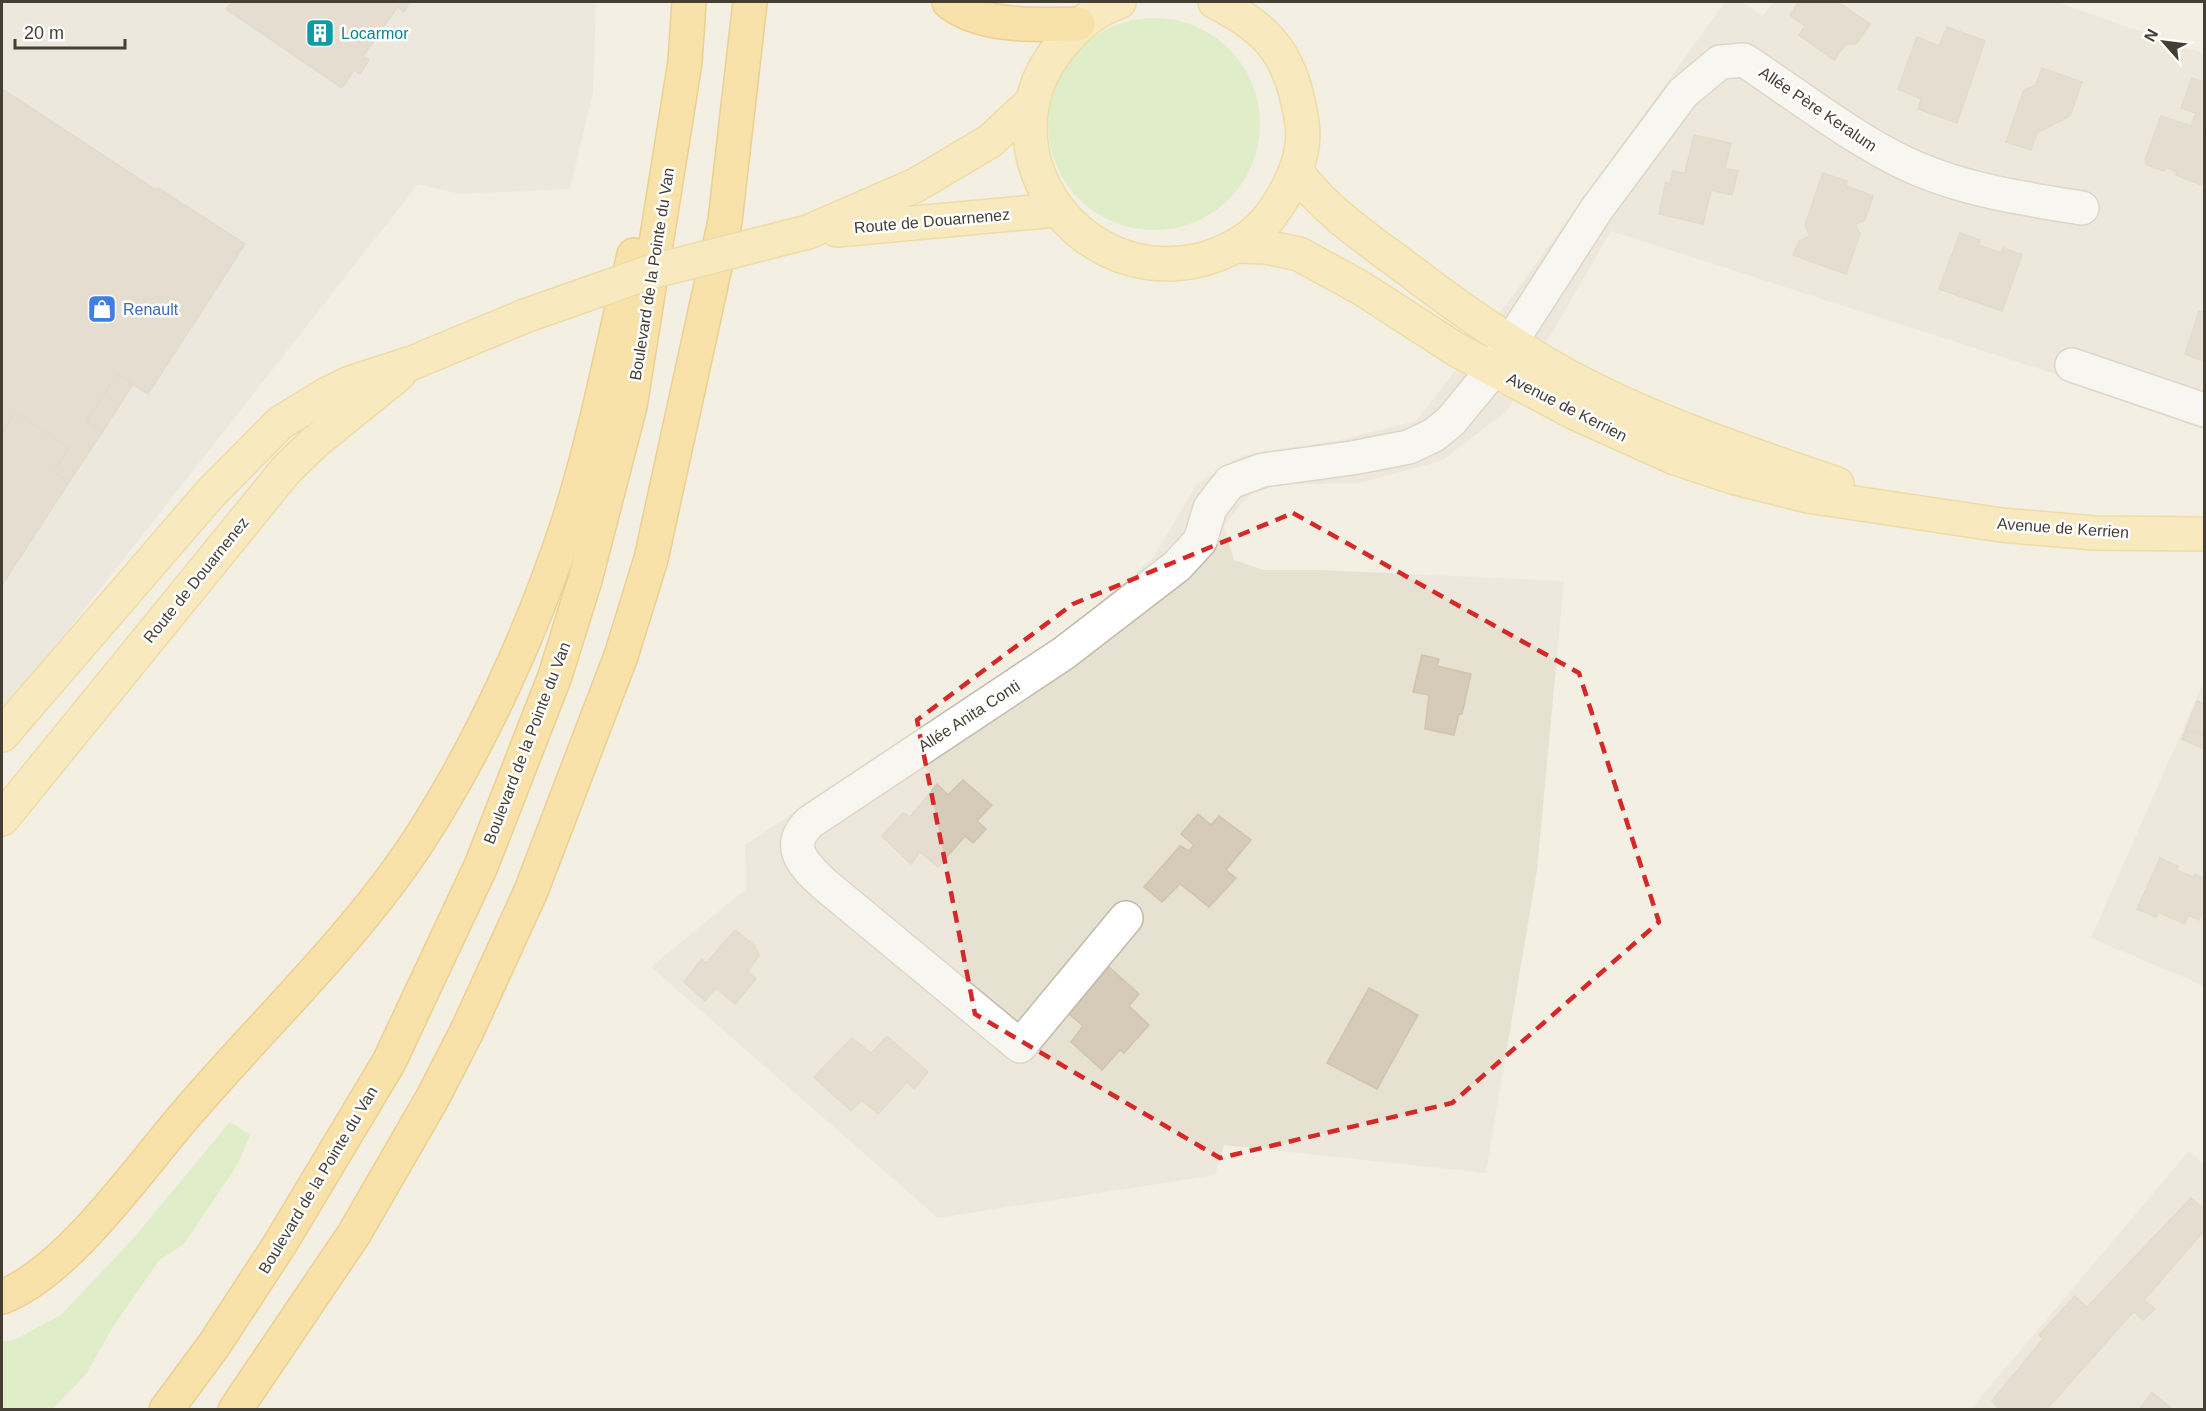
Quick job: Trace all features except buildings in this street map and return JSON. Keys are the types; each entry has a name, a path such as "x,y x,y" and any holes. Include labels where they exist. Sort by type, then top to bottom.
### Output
{"highway":[{"name":"Boulevard de la Pointe du Van","path":"166,1410 214,1345 280,1244 389,1062 481,866 555,676 585,580 630,406 685,62 689,2"},
{"path":"235,1410 354,1234 462,1041 501,962 535,881 621,656 651,559 724,220 750,2"},
{"path":"949,2 983,18 1043,24 1078,24"},
{"path":"2,1297 19,1290 44,1273 74,1244 236,1055 342,939 418,842 469,752 509,671 568,524 601,398 639,233 685,62"}],"main road":[{"path":"1119,2 1106,6 1078,24 1048,59 1032,102 1030,140 1039,177 1056,210 1085,238 1120,257 1160,265 1200,261 1237,246 1262,226 1282,201 1296,171 1303,129 1296,86 1277,48 1246,18 1215,2"},
{"name":"Route de Douarnenez","path":"808,232 916,185 990,141 1032,102"},
{"name":"Avenue de Kerrien","path":"1296,171 1310,190 1360,234 1469,316 1568,376 1669,424 1921,513"},
{"name":"Route de Douarnenez","path":"2,735 209,495 280,423 327,394 350,383 412,363 525,316 650,272 808,232 1056,210"},
{"name":"Avenue de Kerrien","path":"1237,246 1289,250 1314,261 1493,370 1614,432 1675,458 1772,489 1921,513 2075,532 2205,534"},
{"name":"Route de Douarnenez","path":"2,819 279,477 315,442 412,363"}],"street":[{"name":"Allée Père Keralum","path":"1511,343 1561,262 1609,192 1683,93 1720,62 1744,60 1885,153 1916,169 1946,180 2003,195 2082,208"},
{"name":"Allée Anita Conti","path":"1126,918 1020,1046 824,884 805,866 797,850 798,837 810,822 1064,652 1177,566 1200,541 1210,508 1230,482 1263,470 1352,458 1409,447 1434,435 1451,421 1493,370 1511,343"},
{"path":"2072,365 2205,410"}],"highlighted area":[{"path":"1293,513 1579,673 1659,922 1452,1103 1220,1158 975,1014 917,720 1073,604"}],"shaded area":[{"path":"2,2 596,2 593,92 570,189 460,194 418,184 2,714"},
{"path":"1725,2 1742,2 1763,16 1774,2 2057,2 2204,54 2204,422 1611,231 1507,411 1441,461 1360,483 1274,485 1247,497 1224,526 1234,560 1263,570 1320,570 1564,581 1537,870 1486,1173 1224,1145 1215,1175 938,1218 651,967 746,889 745,845 1054,641 1153,558 1197,484 1242,456 1336,441 1416,421 1506,305"},
{"path":"2204,681 2204,986 2091,938"},
{"path":"2189,1151 2204,1165 2204,1409 1970,1410"}],"green space":[{"path":"1144,18 1164,18 1185,22 1204,30 1222,42 1236,56 1248,74 1256,93 1260,124 1256,155 1248,174 1236,192 1222,206 1204,218 1185,226 1164,230 1144,230 1123,226 1104,218 1086,206 1072,192 1060,174 1052,155 1048,134 1048,114 1052,93 1060,74 1072,56 1086,42 1104,30 1123,22"},
{"path":"230,1122 250,1135 238,1164 184,1244 159,1260 113,1327 86,1374 53,1409 2,1409 2,1342 14,1340 61,1315 132,1240"}],"place":[{"name":"Locarmor","path":"320,33"},
{"name":"Renault","path":"102,309"}]}
